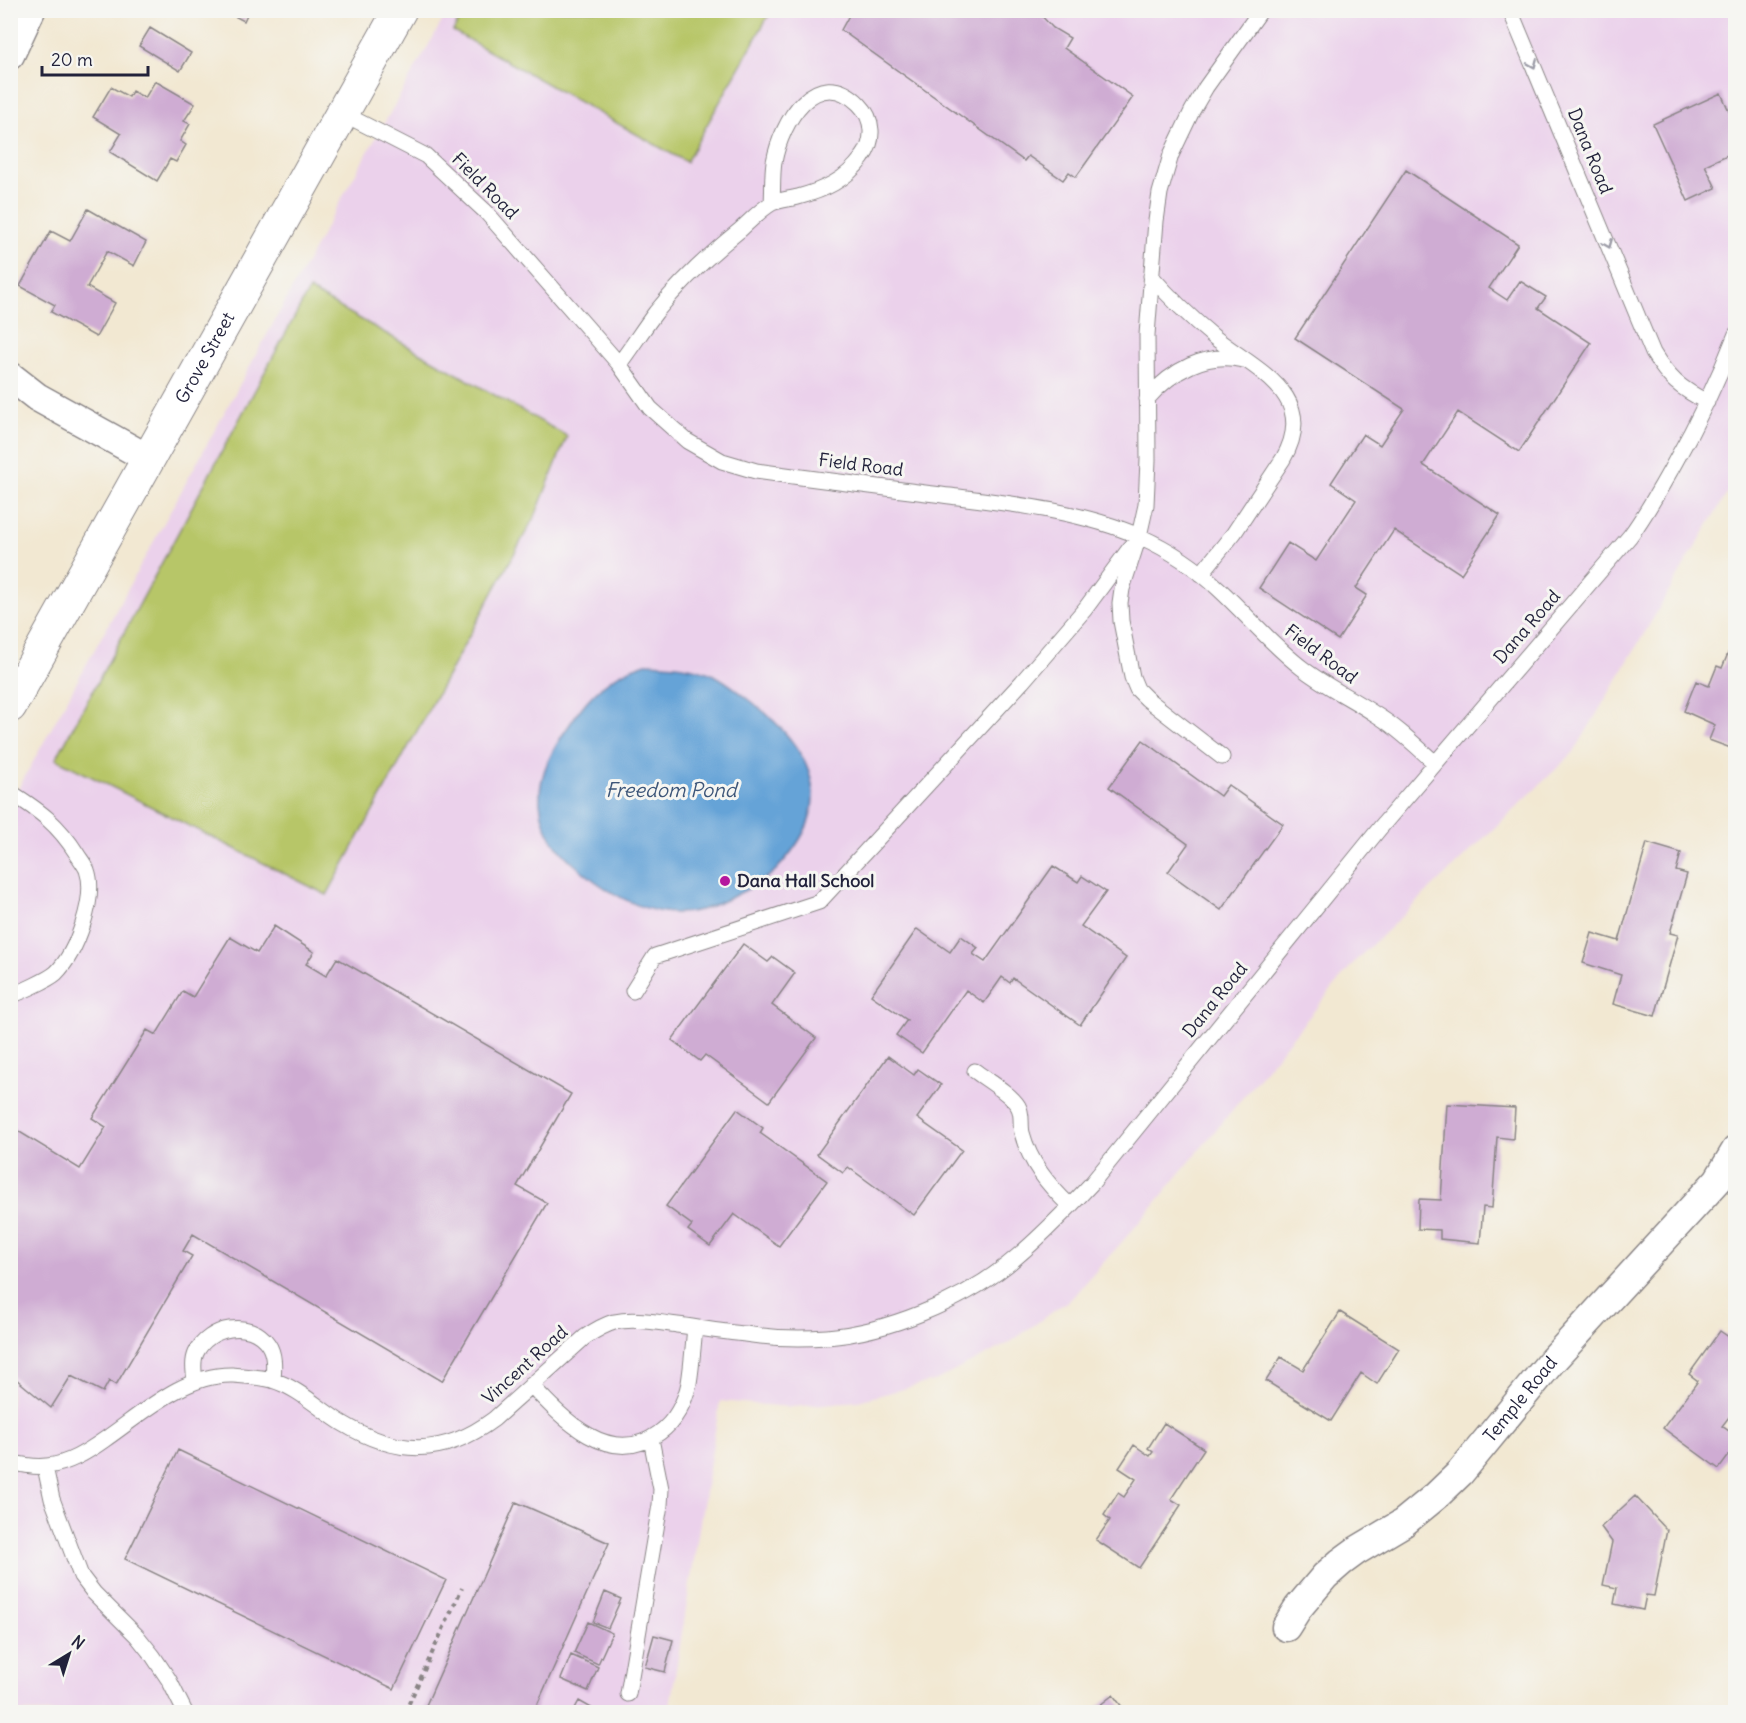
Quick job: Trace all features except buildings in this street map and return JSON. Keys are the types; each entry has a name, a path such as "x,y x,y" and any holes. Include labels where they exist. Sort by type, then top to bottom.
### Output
{"street":[{"path":"10,56 31,10"},
{"name":"Grove Street","path":"10,705 400,10"},
{"path":"10,376 37,397 149,459"},
{"name":"Temple Road","path":"1286,1627 1298,1608 1325,1576 1356,1551 1403,1523 1460,1473 1551,1362 1718,1180 1736,1150"}],"lane":[{"path":"1222,757 1147,699 1137,688 1132,677 1121,621 1120,603 1146,505 1147,335 1160,193 1171,155 1192,111 1206,87 1261,10"},
{"name":"Dana Road","path":"1070,1206 1092,1183 1372,837 1630,536 1652,504 1707,402 1677,384 1653,353 1510,10"},
{"path":"619,364 676,288 722,244 772,203 815,193 829,187 842,179 862,159 871,139 869,119 864,108 848,95 837,90 826,89 816,92 796,109 786,128 774,162 772,203"},
{"name":"Field Road","path":"342,113 426,156 486,212 619,364 650,408 687,441 722,461 756,471 1017,505 1094,521 1139,536 1201,574 1302,669 1395,727 1435,763"},
{"path":"1151,276 1215,338 1264,373 1286,396 1292,408 1294,423 1290,447 1222,550 1201,574"},
{"path":"1707,402 1736,334"},
{"path":"1147,399 1164,382 1186,367 1213,358 1236,358 1246,361"},
{"path":"633,992 655,956 819,903 1022,682 1085,609 1139,536"},
{"path":"10,792 44,814 68,839 87,870 90,893 76,943 55,974 10,996"},
{"path":"975,1071 1013,1099 1018,1106 1021,1113 1022,1130 1034,1164 1070,1206"},
{"name":"Vincent Road","path":"10,1462 45,1467 61,1464 93,1448 179,1388 213,1376 230,1375 273,1380 292,1389 342,1423 401,1447 441,1446 461,1440 478,1431 585,1336 614,1322 651,1321 749,1335 827,1336 861,1331 893,1322 948,1300 1005,1266 1052,1226 1070,1206"},
{"path":"195,1381 195,1355 202,1344 210,1335 220,1330 234,1328 260,1335 268,1344 273,1355 273,1380"},
{"path":"531,1385 571,1424 587,1434 605,1443 622,1446 636,1445 651,1439 667,1428 676,1416 689,1383 695,1328"},
{"path":"628,1694 660,1505 661,1488 651,1439"},
{"path":"45,1467 52,1499 81,1576 153,1656 169,1680 185,1713"}],"path":[{"path":"405,1713 462,1588"}],"shaded area":[{"name":"Dana Hall School","path":"448,11 1735,11 1735,480 1574,752 1356,960 1144,1217 1072,1298 1009,1343 937,1380 858,1401 790,1407 720,1401 669,1712 11,1712 11,802 348,187"}],"green space":[{"path":"465,10 771,11 686,162 453,31"},
{"path":"309,290 567,436 536,514 327,895 56,759"}],"water":[{"name":"Freedom Pond","path":"646,663 696,669 712,674 728,683 756,705 783,730 804,760 813,795 809,821 802,836 787,858 772,874 722,902 684,913 668,913 636,905 594,880 565,856 553,841 544,823 540,803 542,781 548,761 577,713 602,686 622,673"}],"place":[{"name":"Dana Hall School","path":"725,881"}]}
